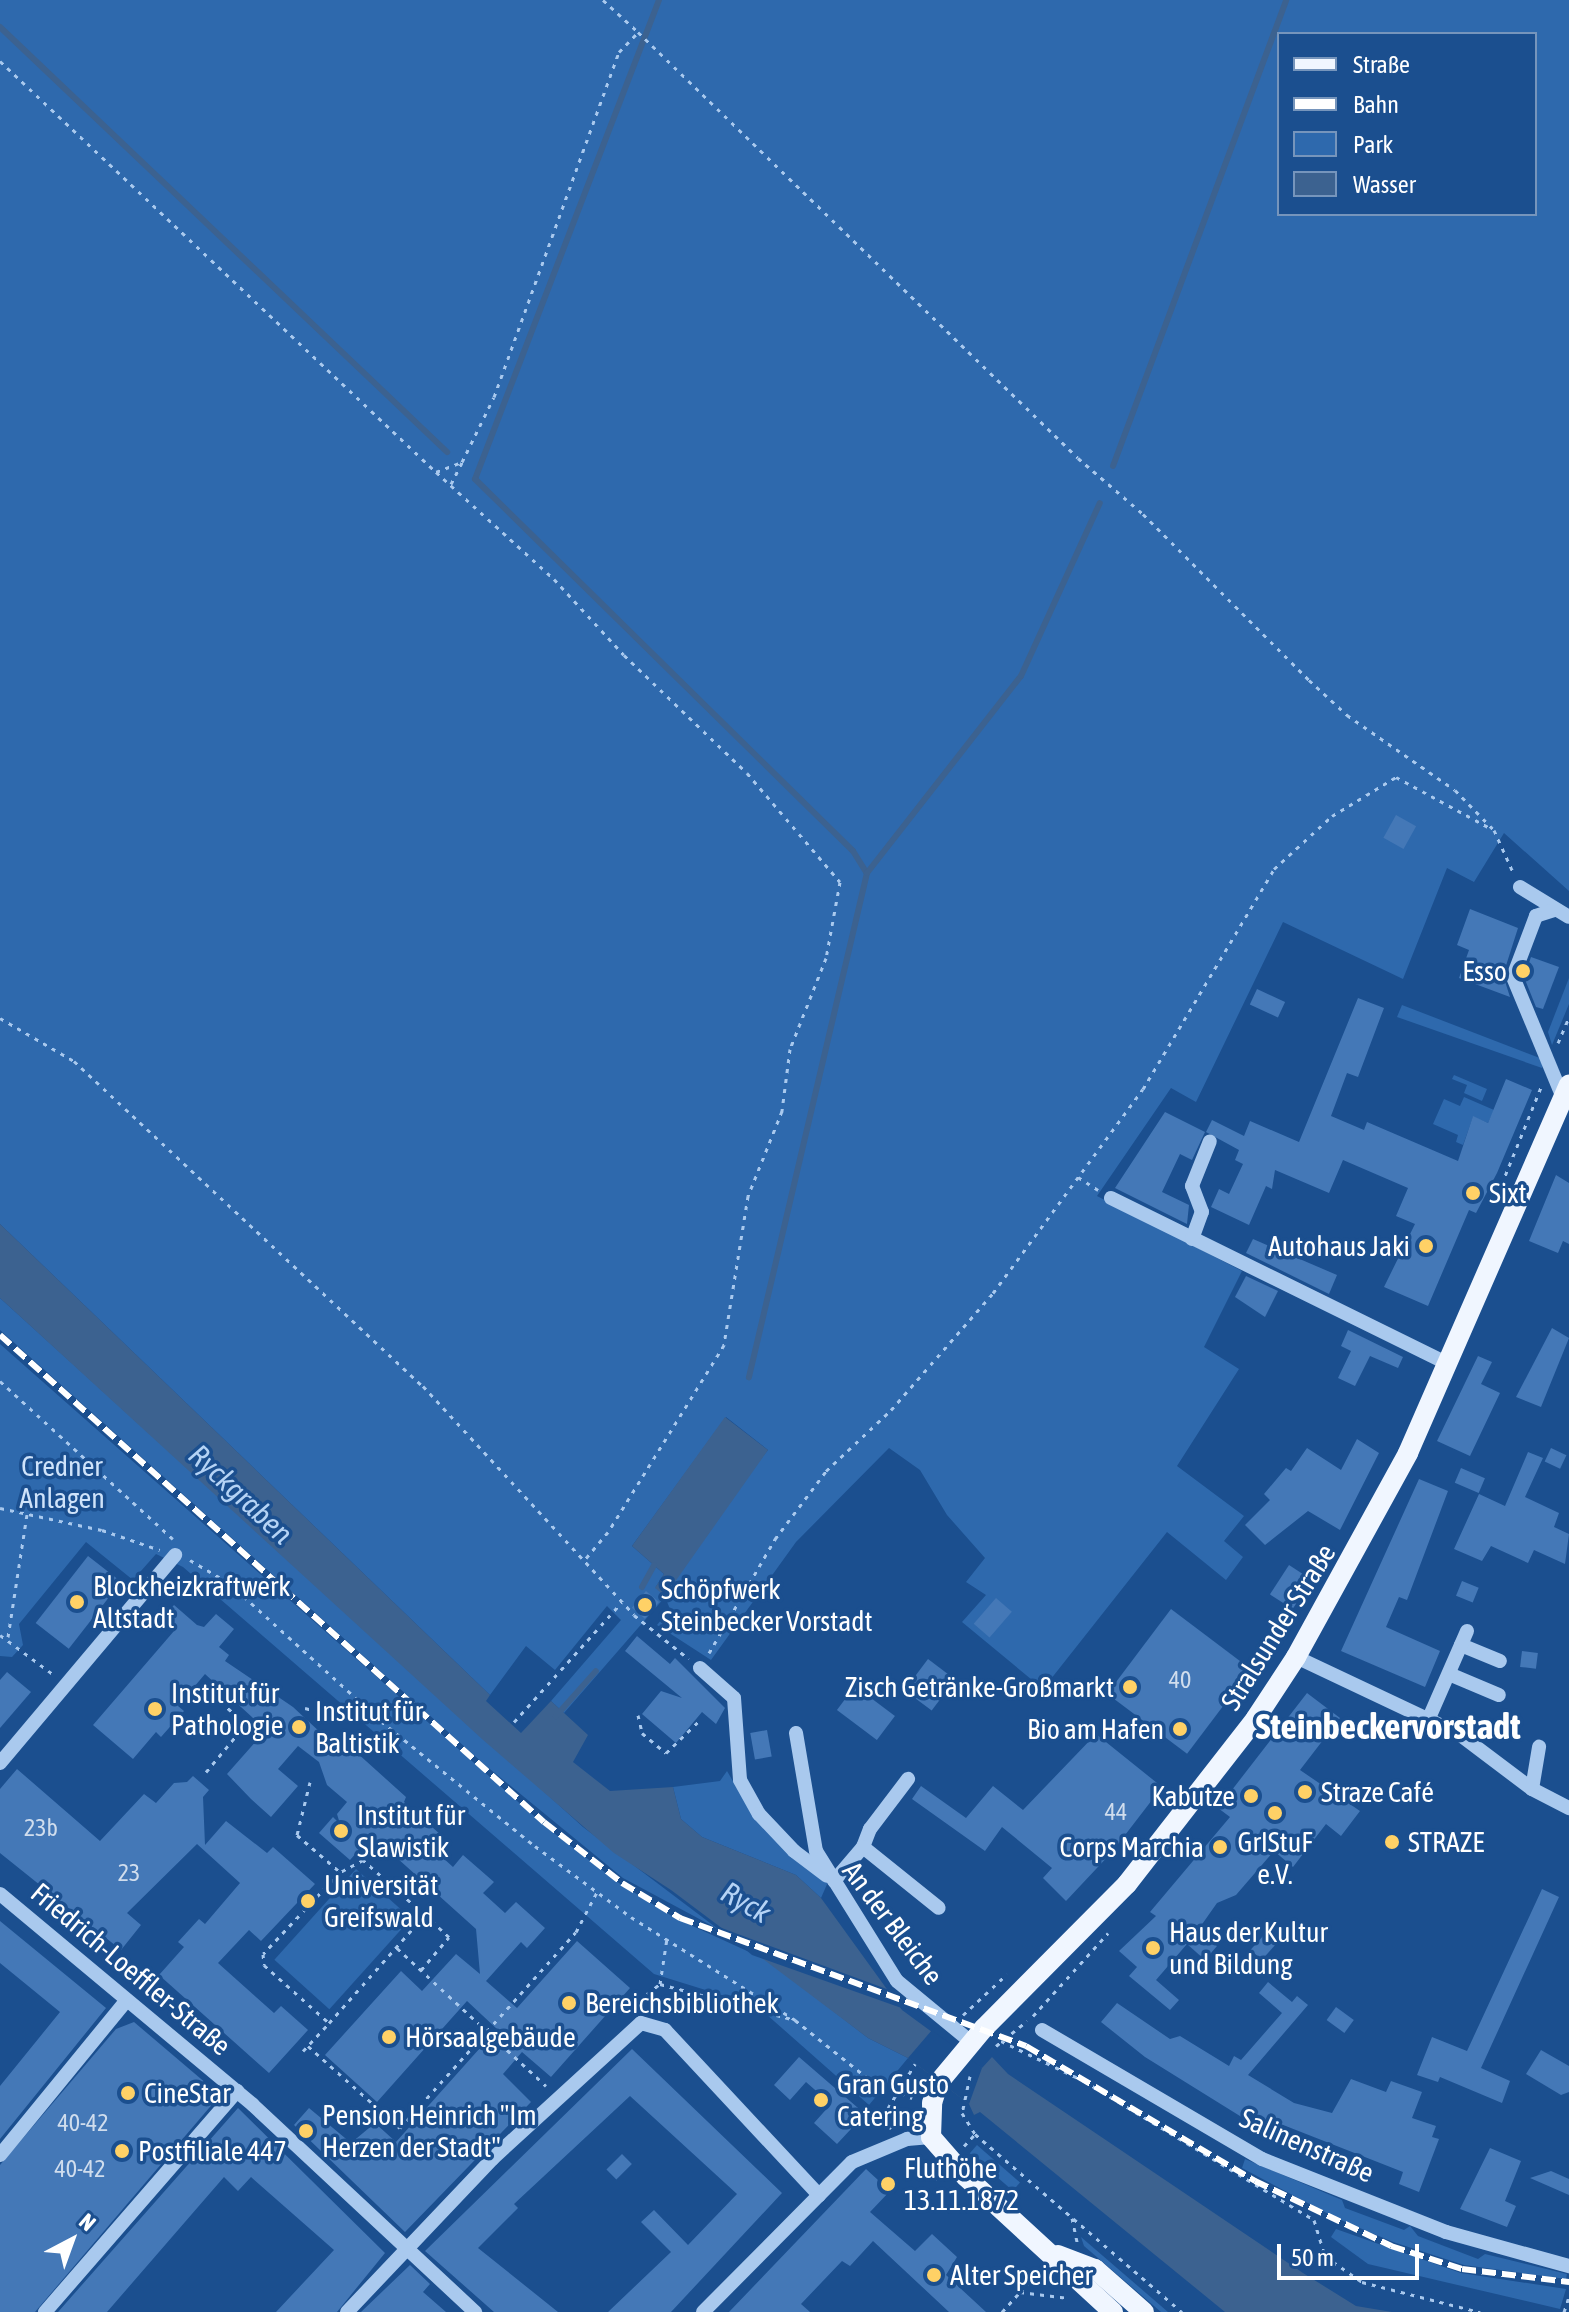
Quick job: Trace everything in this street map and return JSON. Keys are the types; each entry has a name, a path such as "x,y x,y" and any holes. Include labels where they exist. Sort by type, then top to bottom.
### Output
{"main road":[{"name":"Stralsunder Straße","path":"931,2137 932,2103 939,2082 970,2053 1127,1884 1256,1718 1296,1657 1363,1542 1448,1364 1566,1092"},
{"path":"931,2137 966,2177 1054,2254 1105,2305"},
{"path":"1054,2254 1095,2269 1144,2312"}],"street":[{"path":"1520,887 1569,917"},
{"path":"1554,910 1536,916 1513,977 1566,1092"},
{"path":"1192,1239 1202,1212 1192,1186 1210,1141"},
{"path":"1111,1198 1448,1364"},
{"path":"0,1763 178,1550"},
{"path":"1429,1718 1464,1638 1500,1661"},
{"path":"1296,1657 1429,1718 1490,1753 1532,1789 1569,1808"},
{"name":"An der Bleiche","path":"700,1668 734,1698 740,1780 759,1814 794,1851 834,1881 897,1981 950,2027 970,2053"},
{"path":"1449,1674 1499,1695"},
{"path":"796,1733 809,1825 816,1851 834,1881 863,1847 870,1829 908,1779"},
{"path":"1532,1789 1539,1747"},
{"path":"863,1847 939,1908"},
{"name":"Friedrich-Loeffler-Straße","path":"0,1894 127,2000 178,2051 237,2091 475,2312"},
{"path":"0,2155 127,2000"},
{"path":"347,2312 557,2096 631,2027 648,2023 681,2043 819,2195"},
{"name":"Salinenstraße","path":"1042,2030 1262,2159 1446,2232 1569,2266"},
{"path":"45,2312 237,2091"},
{"path":"703,2312 852,2162 895,2143 931,2137"}],"path":[{"path":"603,0 1078,458 1143,514 1318,689 1347,715 1455,790 1494,830 1520,887"},
{"path":"451,485 499,382 619,52 638,32"},
{"path":"0,61 436,472 554,579 624,655 747,773 840,882 826,958 790,1049 782,1111 748,1196 724,1345 608,1532 585,1559"},
{"path":"436,472 462,462"},
{"path":"709,1652 775,1539 826,1471 891,1410 993,1293 1143,1089 1274,869 1332,816 1396,777 1494,830"},
{"path":"1489,1217 1569,1017"},
{"path":"0,1018 74,1061 423,1386 622,1602 700,1668"},
{"path":"1078,1177 1111,1198"},
{"path":"0,1381 178,1550 229,1583 460,1787 597,1891 795,2020 865,2076 895,2093"},
{"path":"0,1508 178,1550 192,1560"},
{"path":"8,1637 27,1513"},
{"path":"514,1722 622,1602"},
{"path":"0,1635 8,1637 65,1684"},
{"path":"206,1772 246,1724 208,1691"},
{"path":"305,1708 327,1714"},
{"path":"638,1715 642,1733 666,1753 700,1720"},
{"path":"310,1782 297,1835 340,1872"},
{"path":"329,2023 264,1965 263,1954 340,1872 363,1860 449,1937 421,1970"},
{"path":"308,2046 400,2128 576,1932 597,1891"},
{"path":"303,2051 425,1915"},
{"path":"647,1994 660,1984 667,1938"},
{"path":"397,1948 557,2096"},
{"path":"950,2027 1011,1971"},
{"path":"660,1984 795,2020"},
{"path":"1001,2041 1084,2081 1314,2220 1325,2256 1362,2282 1480,2312"},
{"path":"970,2053 963,2119 975,2134 1182,2312"},
{"path":"915,2064 888,2108 895,2143 935,2179"},
{"path":"1002,2312 1034,2277"},
{"path":"1020,2292 1105,2305"},
{"path":"1564,2312 1569,2297"}],"green space":[{"path":"0,0 1569,0 1569,891 1504,833 1474,882 1447,868 1403,979 1283,922 1196,1102 1171,1088 1097,1196 1242,1271 1204,1347 1239,1369 1177,1466 1244,1516 1224,1541 1243,1557 1226,1580 1167,1532 1043,1689 962,1622 986,1595 966,1582 985,1558 947,1515 920,1470 889,1448 796,1542 711,1660 657,1625 670,1609 665,1597 564,1713 551,1701 621,1620 607,1606 555,1670 526,1646 490,1695 0,1224","holes":["726,1417 768,1450 655,1588 664,1574 632,1546"]},
{"path":"1569,978 1569,1004 1552,1045 1548,1032"},
{"path":"1402,1005 1545,1060 1542,1068 1397,1017"},
{"path":"1454,1075 1487,1089 1482,1101 1464,1093 1467,1085 1452,1079"},
{"path":"1464,1097 1494,1110 1488,1123 1473,1117 1463,1145 1456,1142 1458,1135 1433,1124 1444,1099 1460,1106"},
{"path":"0,1298 583,1827 718,1929 623,1878 485,1765 0,1330"},
{"name":"Credner Anlagen","path":"0,1344 550,1830 619,1883 675,1918 767,1960 868,2038 908,2058 869,2105 757,2006 654,1974 183,1567 156,1554 133,1580 86,1542 19,1624 23,1645 12,1657 0,1656"},
{"path":"727,1771 747,1805 828,1882 821,1898 796,1875 702,1837 681,1819 673,1787 720,1781"},
{"path":"356,1869 411,1919 329,2009 274,1960"},
{"path":"977,2145 1020,2182 1013,2191 970,2153"},
{"path":"1245,2159 1342,2200 1345,2208 1404,2230 1410,2226 1418,2236 1478,2259 1485,2254 1567,2274 1566,2279 1464,2265 1393,2242 1336,2218 1242,2168"},
{"path":"1336,2229 1461,2273 1566,2289 1560,2309 1368,2264 1331,2237"},
{"path":"1081,2237 1168,2312 1161,2312 1084,2246"}],"water":[{"path":"0,1224 490,1695 486,1701 521,1733 551,1701 588,1735 573,1762 610,1791 673,1787 681,1819 702,1837 796,1875 821,1898 902,2010 977,2065 982,2068 992,2057 1008,2074 1303,2273 1356,2306 1392,2312 1225,2312 980,2112 974,2115 969,2104 908,2058 868,2038 671,1890 614,1853 482,1739 0,1298"},
{"path":"725,1417 768,1450 665,1596 655,1588 664,1574 632,1546"}],"pier":[{"path":"719,1927 892,1991 910,2011 752,1955"},
{"path":"932,2030 982,2068 969,2104 908,2058"}],"building":[{"path":"1396,815 1416,826 1404,849 1383,838"},
{"path":"1470,909 1518,928 1503,975 1510,997 1459,978 1469,950 1457,945"},
{"path":"1531,957 1559,967 1543,1009 1536,1007 1524,977"},
{"path":"1257,989 1285,1002 1278,1018 1250,1004"},
{"path":"1358,998 1384,1008 1358,1077 1347,1073 1331,1116 1364,1130 1367,1122 1458,1161 1473,1116 1488,1123 1506,1079 1532,1090 1497,1173 1476,1213 1469,1210 1428,1306 1384,1287 1415,1224 1396,1216 1408,1188 1343,1160 1329,1193 1275,1170 1272,1189 1266,1186 1249,1225 1211,1207 1219,1189 1229,1194 1243,1164 1235,1160 1239,1150 1206,1132 1212,1120 1244,1136 1250,1121 1299,1142"},
{"path":"1165,1112 1205,1132 1192,1160 1180,1154 1162,1192 1189,1205 1187,1224 1115,1188"},
{"path":"1556,1175 1569,1183 1569,1244 1563,1241 1558,1253 1529,1241"},
{"path":"1253,1239 1337,1275 1329,1294 1246,1253"},
{"path":"1246,1276 1278,1291 1265,1317 1235,1297"},
{"path":"1552,1328 1569,1338 1541,1407 1516,1397"},
{"path":"1348,1330 1403,1357 1398,1368 1370,1356 1355,1386 1338,1378 1351,1351 1341,1346"},
{"path":"1478,1356 1492,1362 1481,1384 1500,1393 1470,1456 1437,1441"},
{"path":"1357,1439 1379,1453 1340,1530 1308,1511 1265,1545 1245,1525 1270,1500 1264,1494 1286,1468 1291,1471 1307,1448 1341,1470"},
{"path":"1551,1448 1566,1455 1560,1469 1545,1462"},
{"path":"1528,1452 1543,1458 1525,1497 1559,1513 1554,1527 1569,1534 1565,1564 1534,1550 1528,1563 1491,1546 1482,1561 1454,1549 1479,1494 1505,1506"},
{"path":"1461,1468 1485,1478 1479,1493 1455,1483"},
{"path":"1419,1479 1448,1491 1407,1600 1399,1597 1386,1627 1440,1651 1425,1687 1341,1651"},
{"name":"Blockheizkraftwerk Altstadt","path":"88,1556 121,1582 69,1649 36,1623"},
{"path":"1289,1565 1312,1580 1293,1609 1270,1594"},
{"path":"1462,1581 1479,1588 1473,1603 1456,1596"},
{"name":"Schöpfwerk Steinbecker Vorstadt","path":"646,1591 659,1602 645,1619 632,1608"},
{"path":"996,1598 1012,1612 990,1637 974,1624"},
{"path":"174,1605 197,1625 204,1627 216,1614 234,1629 219,1647 229,1655 225,1661 293,1707 336,1747 356,1752 406,1797 404,1802 441,1835 431,1847 453,1867 463,1855 494,1882 483,1893 505,1913 516,1902 545,1928 527,1948 521,1942 486,1981 517,2008 577,1941 630,1988 551,2077 522,2052 503,2074 531,2102 405,2232 294,2125 309,2108 351,2143 375,2123 396,2142 497,2029 467,2001 377,2102 325,2055 401,1971 422,1991 456,1954 480,1974 476,1929 387,1849 382,1854 366,1842 350,1860 319,1833 333,1817 340,1824 337,1814 347,1802 327,1785 319,1762 298,1746 278,1769 298,1786 271,1817 251,1799 227,1774 266,1730 205,1674 178,1706 184,1711 161,1737 156,1732 133,1759 93,1725 174,1631 161,1620"},
{"path":"1171,1609 1251,1669 1187,1754 1107,1694"},
{"path":"637,1636 670,1664 675,1658 725,1708 716,1724 702,1712 676,1743 642,1714 661,1691 682,1698 625,1651"},
{"path":"1522,1651 1538,1653 1536,1669 1520,1667"},
{"path":"928,1659 955,1679 932,1711 905,1690"},
{"path":"7,1672 31,1692 0,1728 0,1680"},
{"path":"855,1686 895,1716 877,1740 837,1710"},
{"path":"1307,1693 1340,1718 1300,1770 1360,1811 1341,1836 1326,1824 1293,1867 1274,1851 1236,1895 1217,1903 1198,1930 1217,1946 1205,1960 1187,1944 1156,1980 1179,2000 1170,2010 1129,1976 1137,1967 1119,1951 1156,1916 1150,1912 1230,1817 1218,1808"},
{"path":"767,1730 772,1757 755,1760 750,1733"},
{"path":"1096,1734 1162,1787 1112,1852 1066,1901 1043,1878 1052,1868 1002,1827 985,1851 912,1799 921,1786 966,1818 993,1786 1023,1810"},
{"path":"17,1769 100,1841 144,1794 156,1803 174,1783 187,1782 193,1776 209,1790 203,1797 205,1845 226,1821 267,1853 273,1847 315,1884 261,1941 249,1930 218,1963 274,2013 281,2006 308,2030 269,2073 159,1975 184,1947 178,1942 199,1919 205,1924 240,1883 197,1844 127,1913 141,1925 121,1950 0,1853 0,1789"},
{"path":"1542,1889 1559,1897 1481,2068 1510,2081 1502,2103 1440,2077 1438,2082 1417,2075 1432,2037 1467,2051"},
{"path":"0,1921 106,2008 0,2139 0,2086 60,2012 0,1963"},
{"path":"1264,1935 1275,1945 1262,1960 1251,1950"},
{"path":"1268,1982 1292,2002 1297,1996 1308,2005 1248,2075 1294,2103 1332,2113 1351,2079 1386,2092 1391,2081 1422,2092 1412,2118 1436,2126 1432,2137 1439,2139 1419,2192 1399,2184 1403,2172 1273,2121 1270,2128 1251,2116 1248,2121 1145,2057 1101,2022 1117,2003 1170,2039 1180,2036 1229,2066 1234,2056 1241,2060 1282,2013 1259,1993"},
{"path":"1336,2007 1354,2020 1344,2033 1327,2020"},
{"path":"134,2022 214,2090 215,2101 35,2312 0,2312 0,2165 116,2029"},
{"path":"632,2049 782,2193 671,2312 608,2312 671,2252 641,2222 654,2210 688,2245 737,2194 630,2096 514,2204 518,2208 478,2248 558,2312 494,2312 425,2251"},
{"path":"1541,2050 1569,2066 1569,2092 1561,2095 1526,2074"},
{"path":"799,2057 865,2114 837,2144 814,2123 831,2104 806,2082 790,2100 774,2085"},
{"path":"238,2108 385,2253 337,2312 276,2312 334,2250 251,2177 238,2191 224,2177 107,2312 58,2312"},
{"path":"1490,2148 1521,2161 1505,2201 1516,2206 1507,2227 1460,2209"},
{"path":"622,2154 632,2164 616,2179 606,2170"},
{"path":"866,2169 890,2191 870,2212 915,2251 932,2234 957,2257 946,2275 986,2312 949,2312 873,2241 850,2266 842,2261 801,2304 810,2312 729,2312"},
{"path":"1551,2171 1569,2179 1569,2195 1530,2178"},
{"path":"410,2265 430,2284 423,2292 446,2312 361,2312"}],"waterway":[{"path":"659,0 475,479 853,851 867,873 749,1377"},
{"path":"1113,466 1286,0"},
{"path":"0,27 447,452"},
{"path":"867,873 1021,676 1100,503"},
{"path":"642,1587 654,1565"},
{"path":"556,1716 596,1671"}],"railway":[{"path":"0,1335 544,1822 622,1883 680,1918 1026,2046 1255,2181 1391,2246 1462,2269 1569,2282"}],"place":[{"name":"Esso","path":"1523,971"},
{"name":"Sixt","path":"1473,1193"},
{"name":"Autohaus Jaki","path":"1426,1246"},
{"name":"Blockheizkraftwerk Altstadt","path":"77,1602"},
{"name":"Schöpfwerk Steinbecker Vorstadt","path":"645,1605"},
{"name":"Zisch Getränke-Großmarkt","path":"1130,1687"},
{"name":"Institut für Pathologie","path":"155,1709"},
{"name":"Institut für Baltistik","path":"299,1727"},
{"name":"Bio am Hafen","path":"1180,1729"},
{"name":"Straze Café","path":"1305,1792"},
{"name":"Kabutze","path":"1251,1796"},
{"name":"GrIStuF e.V.","path":"1275,1813"},
{"name":"Institut für Slawistik","path":"341,1831"},
{"name":"STRAZE","path":"1392,1842"},
{"name":"Corps Marchia","path":"1220,1847"},
{"name":"Universität Greifswald","path":"308,1901"},
{"name":"Haus der Kultur und Bildung","path":"1153,1948"},
{"name":"Bereichsbibliothek","path":"569,2003"},
{"name":"Hörsaalgebäude","path":"389,2037"},
{"name":"CineStar","path":"128,2093"},
{"name":"Gran Gusto Catering","path":"821,2100"},
{"name":"Pension Heinrich \"Im Herzen der Stadt\"","path":"306,2131"},
{"name":"Postfiliale 447","path":"122,2151"},
{"name":"Fluthöhe 13.11.1872","path":"888,2184"},
{"name":"Alter Speicher","path":"934,2275"}],"district":[{"name":"Steinbeckervorstadt","path":"1388,1727"}],"water label":[{"name":"Ryckgraben","path":"241,1494"},
{"name":"Ryck","path":"746,1902"}]}
